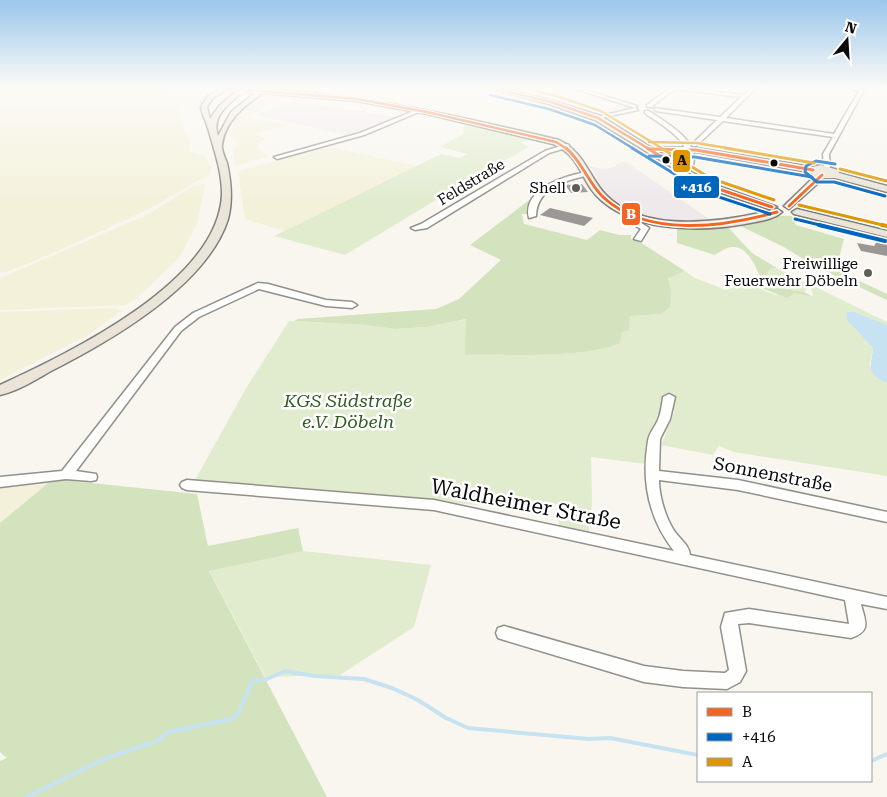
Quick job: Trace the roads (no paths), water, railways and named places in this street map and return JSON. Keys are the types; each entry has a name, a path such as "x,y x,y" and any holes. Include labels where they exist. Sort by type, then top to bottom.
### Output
{"main road":[{"path":"218,146 226,125"},
{"path":"482,125 567,146 577,154 604,198 626,212 658,220 699,225 747,220 774,209"},
{"path":"610,125 716,190 789,214 824,172"},
{"path":"0,391 61,360 118,326 161,296 192,267 216,234 226,210 226,180 212,127"},
{"path":"649,149 691,147 824,172 835,172 835,175 887,189"},
{"path":"793,209 887,234"}],"street":[{"path":"277,157 357,136 383,125"},
{"path":"667,125 691,147 692,163 677,167"},
{"path":"691,147 715,125"},
{"path":"764,125 836,136"},
{"path":"824,172 826,154 842,125"},
{"name":"Feldstraße","path":"416,228 424,226 547,152 567,146"},
{"path":"532,216 531,209 536,198 566,177 588,174"},
{"path":"626,212 625,216 644,228 638,239"},
{"path":"66,475 178,328 196,315 258,286 326,303 352,305"},
{"path":"669,397 664,419 654,439 652,475 659,513 667,532 683,552 682,558"},
{"path":"0,482 66,475 91,478"},
{"name":"Sonnenstraße","path":"652,475 738,485 887,517"},
{"name":"Waldheimer Straße","path":"187,485 434,505 887,602"},
{"path":"504,632 644,674 683,679 727,681 734,677 738,671 729,627 731,618 749,616 851,631 858,627 852,595"}],"water":[{"path":"847,312 855,312 887,325 887,383 876,377 871,370 873,348 846,319"}],"waterway":[{"path":"27,797 104,759 157,741 168,732 232,719 238,714 252,681 267,679 285,671 315,676 364,679 392,688 418,700 446,718 468,728 589,739 610,738 697,755"},
{"path":"872,761 887,754"}],"place":[{"name":"Shell","path":"576,188"},
{"name":"Freiwillige Feuerwehr Döbeln","path":"868,273"}],"park label":[{"name":"KGS Südstraße e.V. Döbeln","path":"348,410"}]}
